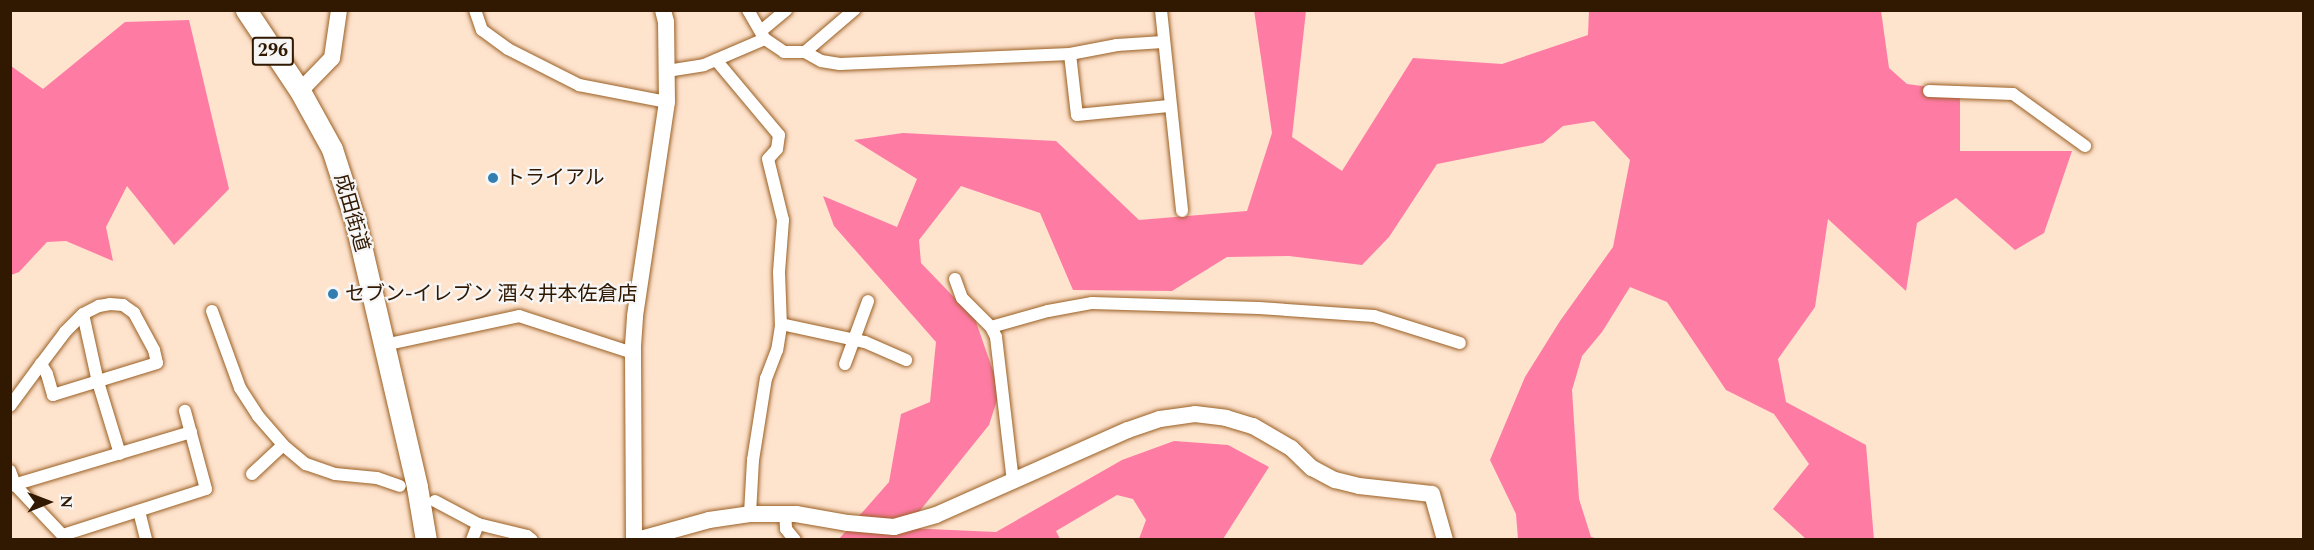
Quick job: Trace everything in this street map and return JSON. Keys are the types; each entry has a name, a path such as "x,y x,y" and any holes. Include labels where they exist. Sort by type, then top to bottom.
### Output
{"highway":[{"name":"296","path":"246,10 300,91"},
{"name":"成田街道","path":"300,91 332,149 355,220 426,540"}],"street":[{"path":"300,91 332,58 339,10"},
{"path":"476,10 482,30 508,49 579,85 667,102"},
{"path":"663,10 667,102 635,316 633,353 635,540 709,520 750,514 785,513 859,525 894,527 936,515 1146,423 1179,415 1212,415 1259,429 1291,448 1312,468 1335,480 1359,486 1432,494 1445,540"},
{"path":"748,10 763,35 784,52 805,51 821,61 840,64 1070,54 1117,45 1163,42"},
{"path":"667,71 705,65 716,60 763,35 786,10"},
{"path":"805,51 854,10"},
{"path":"1161,10 1169,106 1182,211"},
{"path":"1070,54 1077,115 1169,106"},
{"path":"716,60 779,135 777,149 768,159 783,220 779,272 781,324 777,350 766,378 753,460 750,514"},
{"path":"1929,91 2013,94 2085,146"},
{"path":"955,279 962,298 991,327 996,338 1013,482"},
{"path":"844,364 868,301"},
{"path":"991,327 1048,311 1092,303 1259,308 1374,316 1460,344"},
{"path":"10,406 41,364 65,332 83,314 99,306 123,305 134,313 157,363 53,395 48,374 41,364"},
{"path":"212,311 240,388 258,416 283,445 306,464 326,470 377,478 400,486"},
{"path":"83,314 98,382 120,454"},
{"path":"384,345 519,316 633,353"},
{"path":"781,324 854,340 906,360"},
{"path":"10,471 13,486 65,537 206,489 184,411"},
{"path":"13,486 191,432"},
{"path":"252,474 283,445"},
{"path":"435,501 478,524 527,536 532,540"},
{"path":"139,511 146,540"},
{"path":"785,513 786,529 795,540"},
{"path":"472,540 478,524"}],"shaded area":[{"path":"1254,10 1306,11 1292,137 1342,171 1413,58 1502,64 1588,35 1589,10 1881,11 1889,68 1907,84 1960,91 1960,151 2072,151 2044,233 2015,250 1956,198 1917,223 1906,291 1828,219 1815,307 1778,359 1786,402 1866,445 1874,540 1806,539 1773,509 1809,464 1774,414 1726,390 1667,302 1630,287 1602,332 1582,356 1572,390 1579,499 1591,537 1599,539 1518,539 1516,514 1490,460 1525,377 1560,321 1613,247 1630,160 1594,121 1563,126 1543,143 1437,164 1389,237 1362,265 1289,256 1227,257 1172,291 1073,290 1040,213 961,186 919,240 921,263 975,319 1000,391 989,425 906,528 996,532 1122,460 1174,441 1228,445 1269,467 1223,539 1139,539 1146,520 1133,499 1117,495 1056,531 1060,539 839,539 889,482 901,414 930,402 936,342 834,226 823,196 897,227 917,179 854,140 903,133 1056,141 1139,220 1247,211 1272,133"},
{"path":"189,20 229,189 174,245 127,186 106,227 113,261 66,241 47,242 19,272 11,275 11,66 43,89 125,22"}],"place":[{"name":"トライアル","path":"493,178"},
{"name":"セブン-イレブン 酒々井本佐倉店","path":"333,294"}]}
